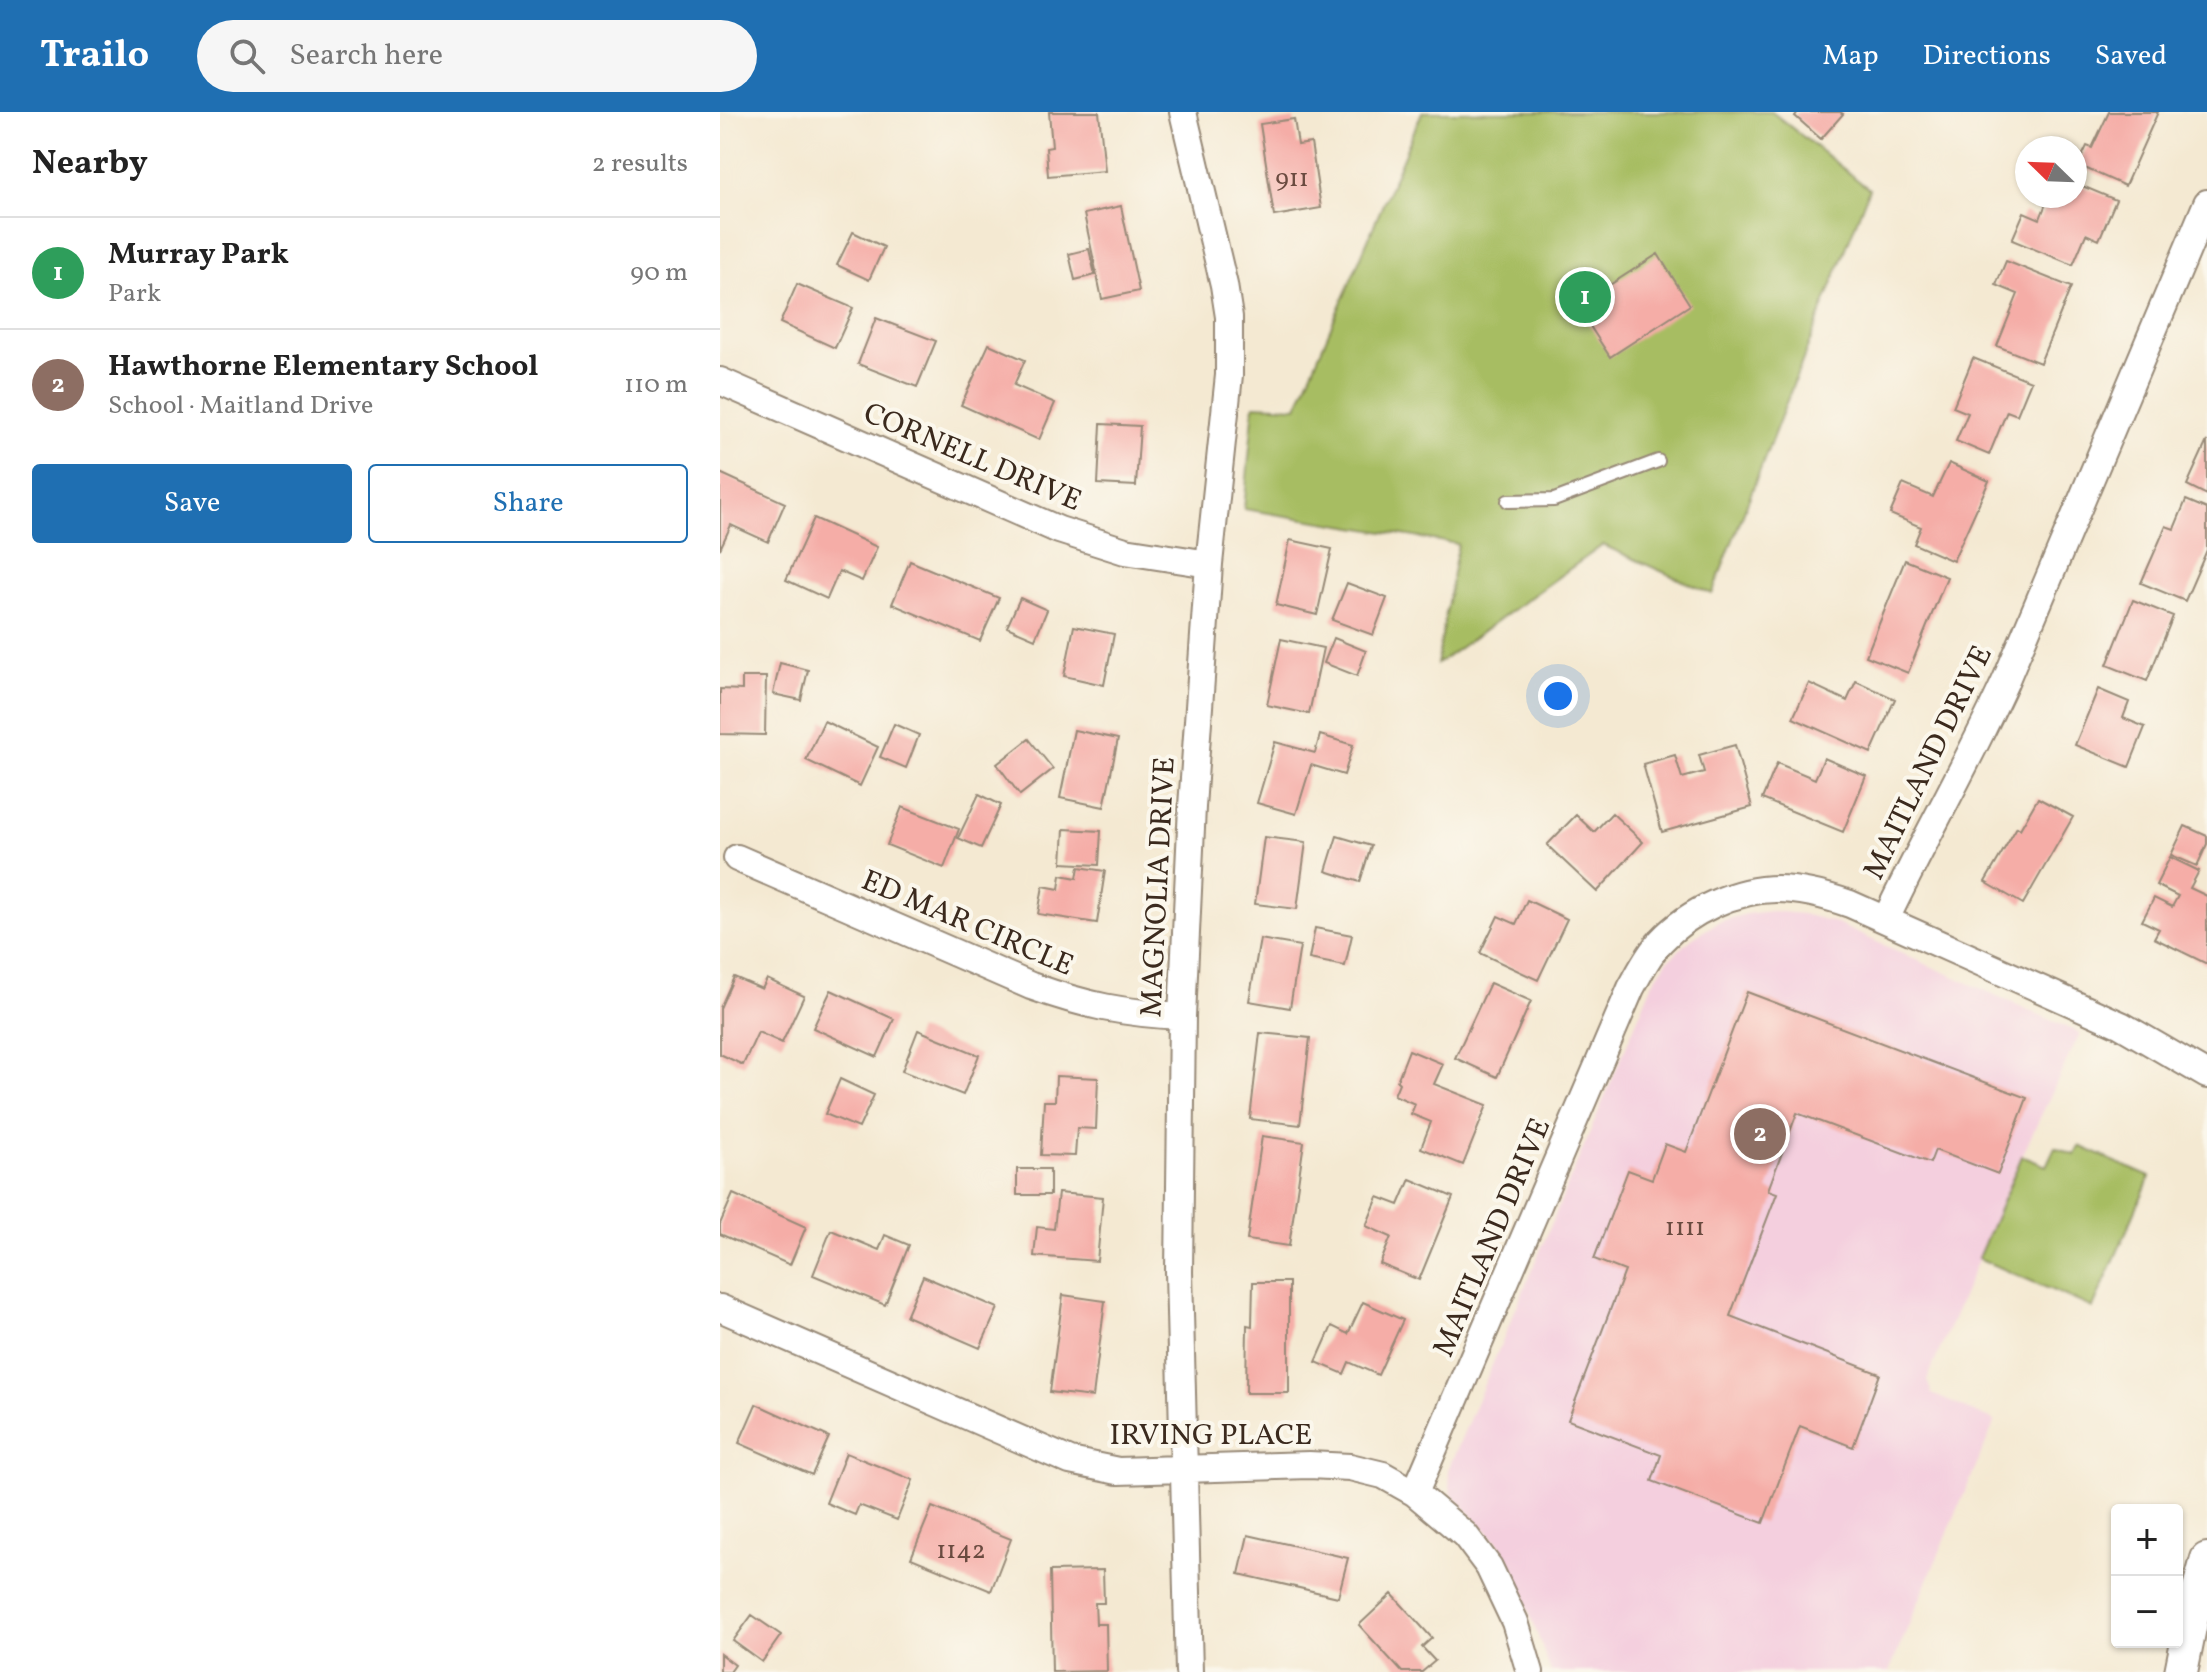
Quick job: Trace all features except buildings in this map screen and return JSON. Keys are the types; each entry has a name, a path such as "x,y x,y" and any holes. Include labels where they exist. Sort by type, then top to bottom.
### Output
{"street":[{"name":"MAGNOLIA DRIVE","path":"1183,112 1229,317 1229,375 1209,564 1192,807 1182,1016 1179,1272 1189,1672"},
{"name":"MAITLAND DRIVE","path":"1415,1493 1631,988 1660,942 1703,909 1736,896 1776,889 1818,893 1886,919 2005,682 2207,203"},
{"name":"CORNELL DRIVE","path":"720,381 1059,530 1125,551 1209,564"},
{"name":"ED MAR CIRCLE","path":"737,858 1031,986 1081,1004 1129,1013 1182,1016"},
{"path":"1886,919 2121,1025 2207,1075"},
{"name":"IRVING PLACE","path":"720,1308 1070,1461 1118,1471 1309,1465 1350,1467 1383,1475 1415,1493 1465,1535 1489,1567 1515,1622 1530,1672"},
{"path":"2181,1672 2207,1559"}],"lane":[{"path":"1508,501 1554,500 1658,461"}],"shaded area":[{"path":"1771,911 1830,921 2080,1033 2022,1156 1927,1380 1932,1394 1995,1421 1889,1672 1551,1672 1514,1570 1500,1545 1451,1493 1448,1470 1653,982 1667,961 1693,938 1718,922"}],"green space":[{"path":"1422,112 1772,112 1869,189 1712,594 1603,545 1437,664 1458,544 1244,509 1254,405 1297,407"},
{"path":"2079,1146 2150,1177 2093,1308 1978,1258 2022,1156 2046,1166 2055,1147 2075,1155"}],"place":[{"name":"Murray Park","path":"1585,297"},
{"name":"Hawthorne Elementary School","path":"1760,1134"}]}
